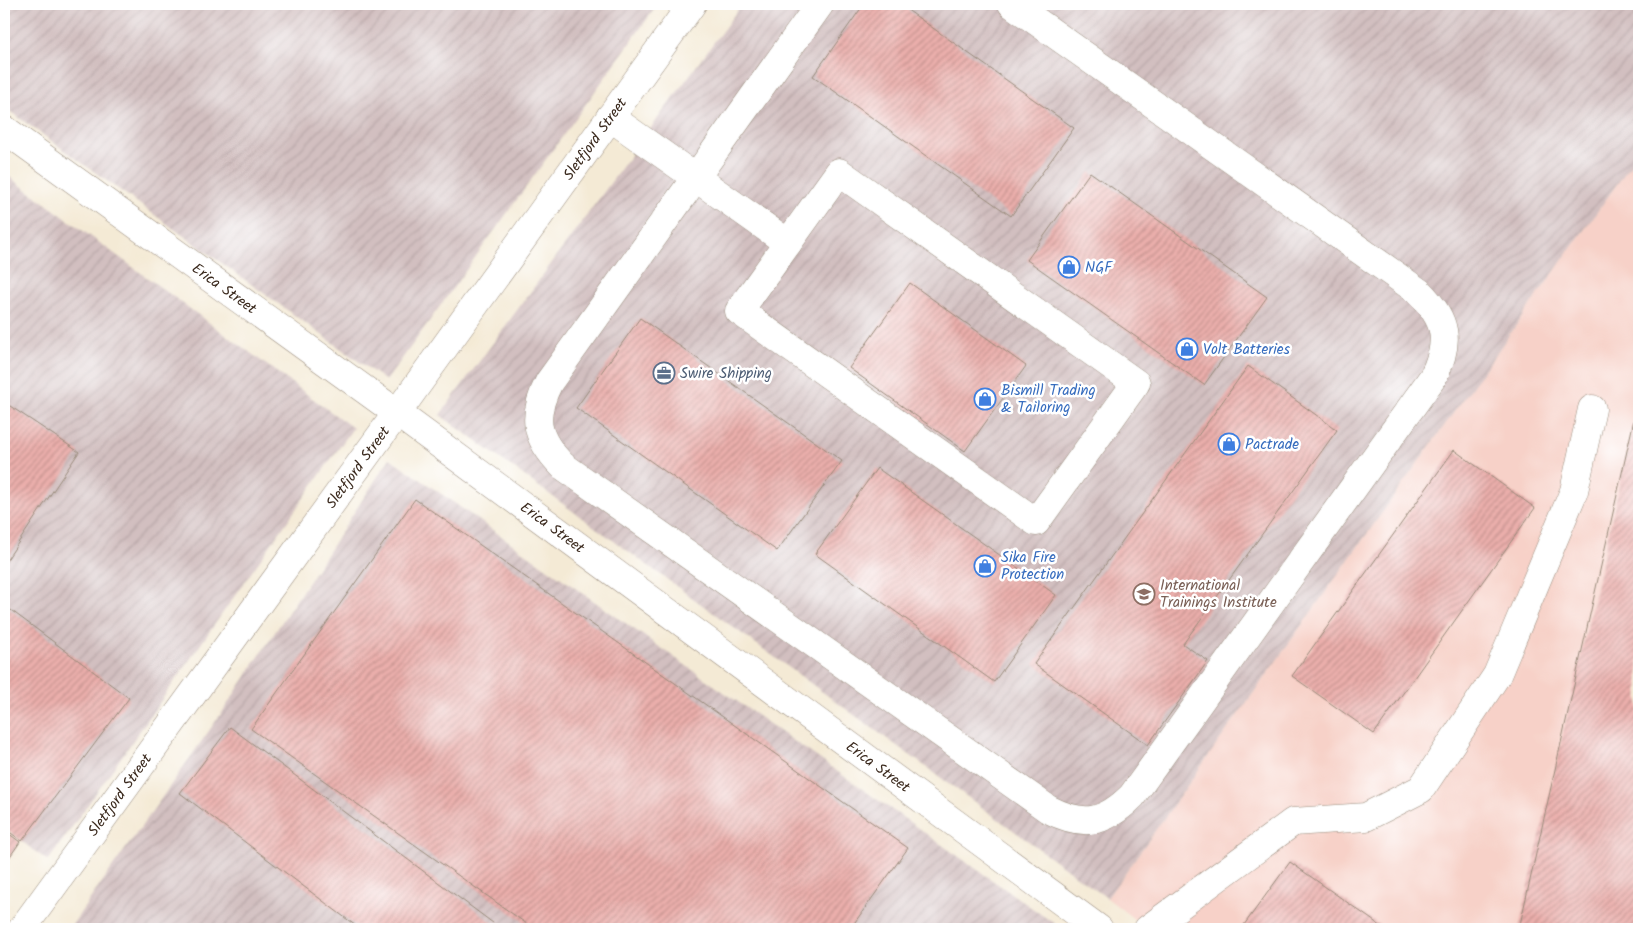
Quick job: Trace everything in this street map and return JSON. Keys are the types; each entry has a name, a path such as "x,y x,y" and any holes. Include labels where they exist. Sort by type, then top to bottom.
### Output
{"street":[{"name":"Sletfjord Street","path":"22,929 692,4"},
{"path":"820,4 549,382 541,398 538,417 541,436 550,452 563,466 1048,809 1065,818 1084,821 1102,818 1119,809 1138,788 1433,377 1442,359 1444,341 1441,322 1432,305 1419,292 1012,4"},
{"path":"610,117 788,243"},
{"name":"Erica Street","path":"4,129 397,413 1099,929"},
{"path":"839,172 1136,383 1036,522 739,311 788,243 839,172"},
{"path":"1148,929 1293,822 1366,817 1422,789 1497,675 1574,491 1592,409"}],"shaded area":[{"path":"4,4 658,4 386,381 4,107"},
{"path":"742,4 1639,4 1639,153 1107,898 440,415"},
{"path":"1639,153 1639,929 1147,929 1107,898"},
{"path":"4,173 353,428 48,861 4,828"},
{"path":"390,458 1062,929 69,929 223,711"}],"building":[{"path":"864,4 899,4 1074,128 1011,216 813,76"},
{"path":"1090,172 1267,297 1204,385 1027,260"},
{"path":"910,283 1026,366 965,451 849,368"},
{"path":"640,318 842,461 777,551 576,408"},
{"path":"1248,366 1337,430 1183,644 1208,661 1148,745 1034,664"},
{"path":"4,402 79,452 4,564"},
{"path":"1638,402 1639,929 1519,929"},
{"path":"1454,450 1535,508 1374,734 1292,676"},
{"path":"877,468 1056,595 994,682 815,554"},
{"path":"415,499 908,848 850,929 534,929 251,729"},
{"path":"4,605 129,698 22,841 4,828"},
{"path":"230,727 501,929 360,929 180,793"},
{"path":"4,830 20,842 4,865"},
{"path":"1290,862 1385,929 1241,929"}],"place":[{"name":"NGF","path":"1069,267"},
{"name":"Volt Batteries","path":"1187,349"},
{"name":"Swire Shipping","path":"664,373"},
{"name":"Bismill Trading & Tailoring","path":"985,399"},
{"name":"Pactrade","path":"1229,444"},
{"name":"Sika Fire Protection","path":"985,566"},
{"name":"International Trainings Institute","path":"1144,594"}]}
